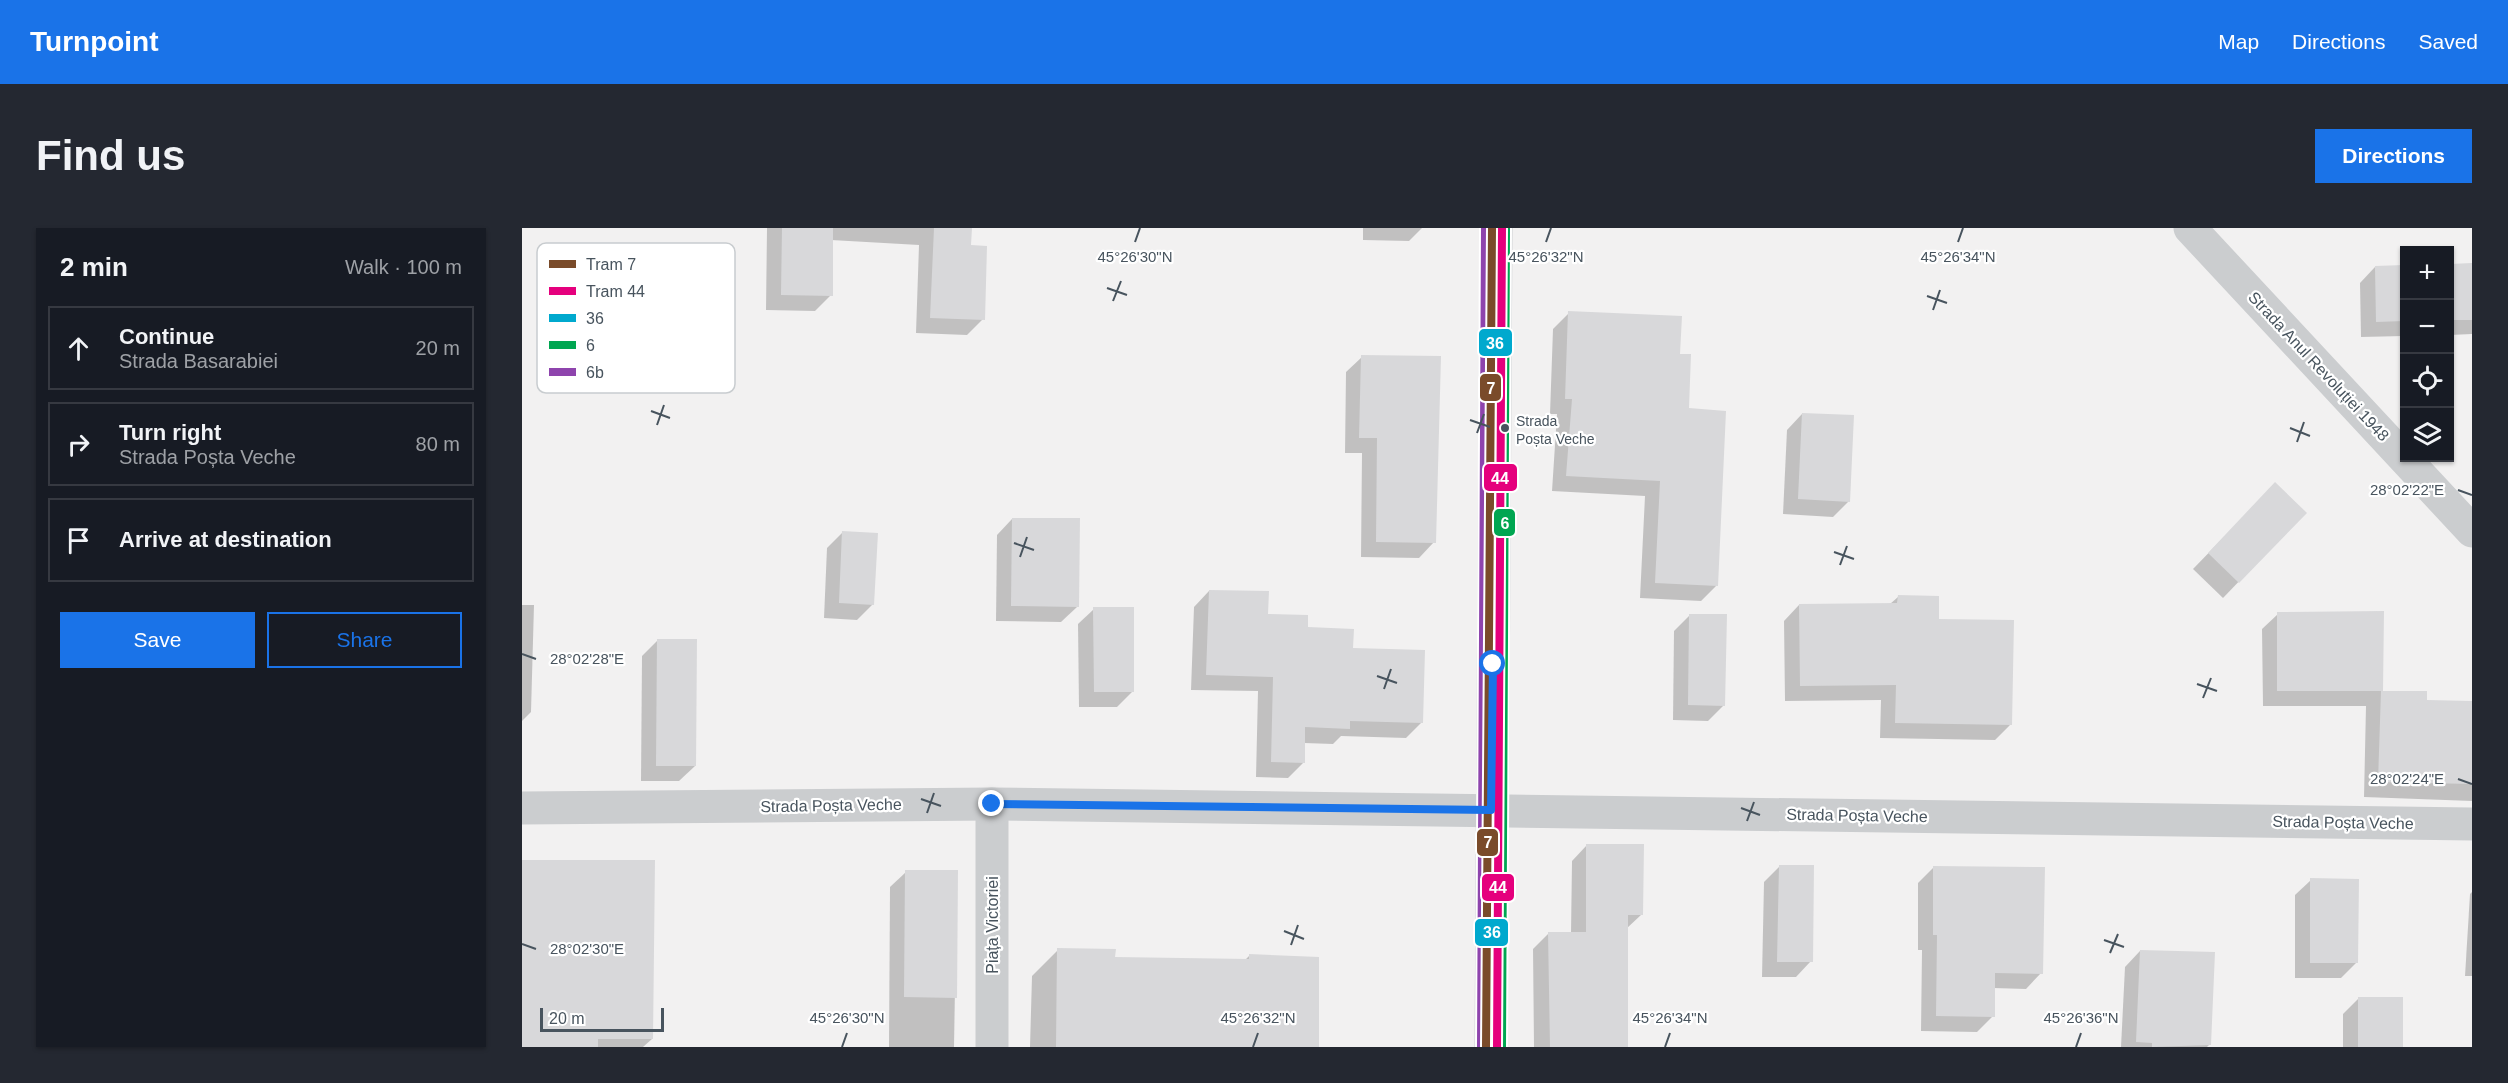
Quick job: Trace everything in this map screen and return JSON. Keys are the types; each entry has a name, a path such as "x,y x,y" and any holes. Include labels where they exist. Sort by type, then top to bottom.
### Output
{"main road":[{"path":"1491,1047 1496,228"}],"street":[{"name":"Strada Anul Revoluției 1948","path":"2190,228 2472,531"},
{"name":"Strada Poșta Veche","path":"522,808 992,804 2472,824"},
{"name":"Piața Victoriei","path":"992,804 992,1047"}],"building":[{"path":"782,228 833,228 833,296 781,295"},
{"path":"934,228 972,228 971,245 987,246 985,320 930,318"},
{"path":"2472,263 2472,320 2454,320 2454,264"},
{"path":"2400,265 2400,321 2376,322 2375,266"},
{"path":"1568,311 1682,316 1680,354 1691,354 1689,408 1726,411 1718,586 1655,583 1660,481 1566,476 1572,399 1565,399"},
{"path":"1361,355 1441,356 1436,543 1376,542 1377,438 1359,438"},
{"path":"1802,413 1854,415 1850,502 1798,499"},
{"path":"2275,482 2307,513 2239,583 2208,553"},
{"path":"1012,518 1080,518 1079,607 1011,606"},
{"path":"842,531 878,533 874,605 839,603"},
{"path":"1209,590 1269,591 1268,614 1308,615 1308,627 1354,629 1353,648 1425,650 1423,723 1350,721 1350,729 1305,727 1305,763 1271,762 1273,677 1206,675"},
{"path":"1898,595 1939,596 1939,619 2014,620 2012,725 1895,723 1896,685 1800,686 1799,604 1897,603"},
{"path":"1093,607 1134,607 1134,692 1094,692"},
{"path":"2384,611 2383,691 2427,691 2427,700 2472,701 2472,784 2378,782 2381,691 2277,691 2277,612"},
{"path":"1689,614 1727,614 1725,706 1688,705"},
{"path":"657,639 697,639 696,766 656,766"},
{"path":"1586,844 1644,844 1643,915 1628,915 1628,1047 1550,1047 1548,932 1586,932"},
{"path":"522,860 655,860 653,1039 598,1039 598,1047 522,1047"},
{"path":"1779,865 1814,865 1813,962 1777,962"},
{"path":"1933,866 2045,867 2043,974 1995,973 1995,1017 1936,1016 1937,935 1933,935"},
{"path":"905,870 958,870 957,998 904,997"},
{"path":"2310,878 2359,879 2358,963 2310,963"},
{"path":"1057,948 1116,949 1115,957 1249,959 1249,954 1319,957 1319,1047 1056,1047"},
{"path":"2140,950 2215,952 2211,1045 2152,1047 2152,1043 2136,1042"},
{"path":"2358,997 2403,997 2403,1047 2358,1047"}],"tram line":[{"name":"7","path":"1486,1047 1492,228"},
{"name":"44","path":"1497,1047 1502,228"}],"transit line":[{"name":"6b","path":"1481,1047 1485,228"},
{"name":"36","path":"1491,1047 1496,228"},
{"name":"6","path":"1502,1047 1506,228"}],"place":[{"name":"Strada Poșta Veche","path":"1505,428"}],"route":[{"path":"992,804 1491,810 1493,664"}]}
